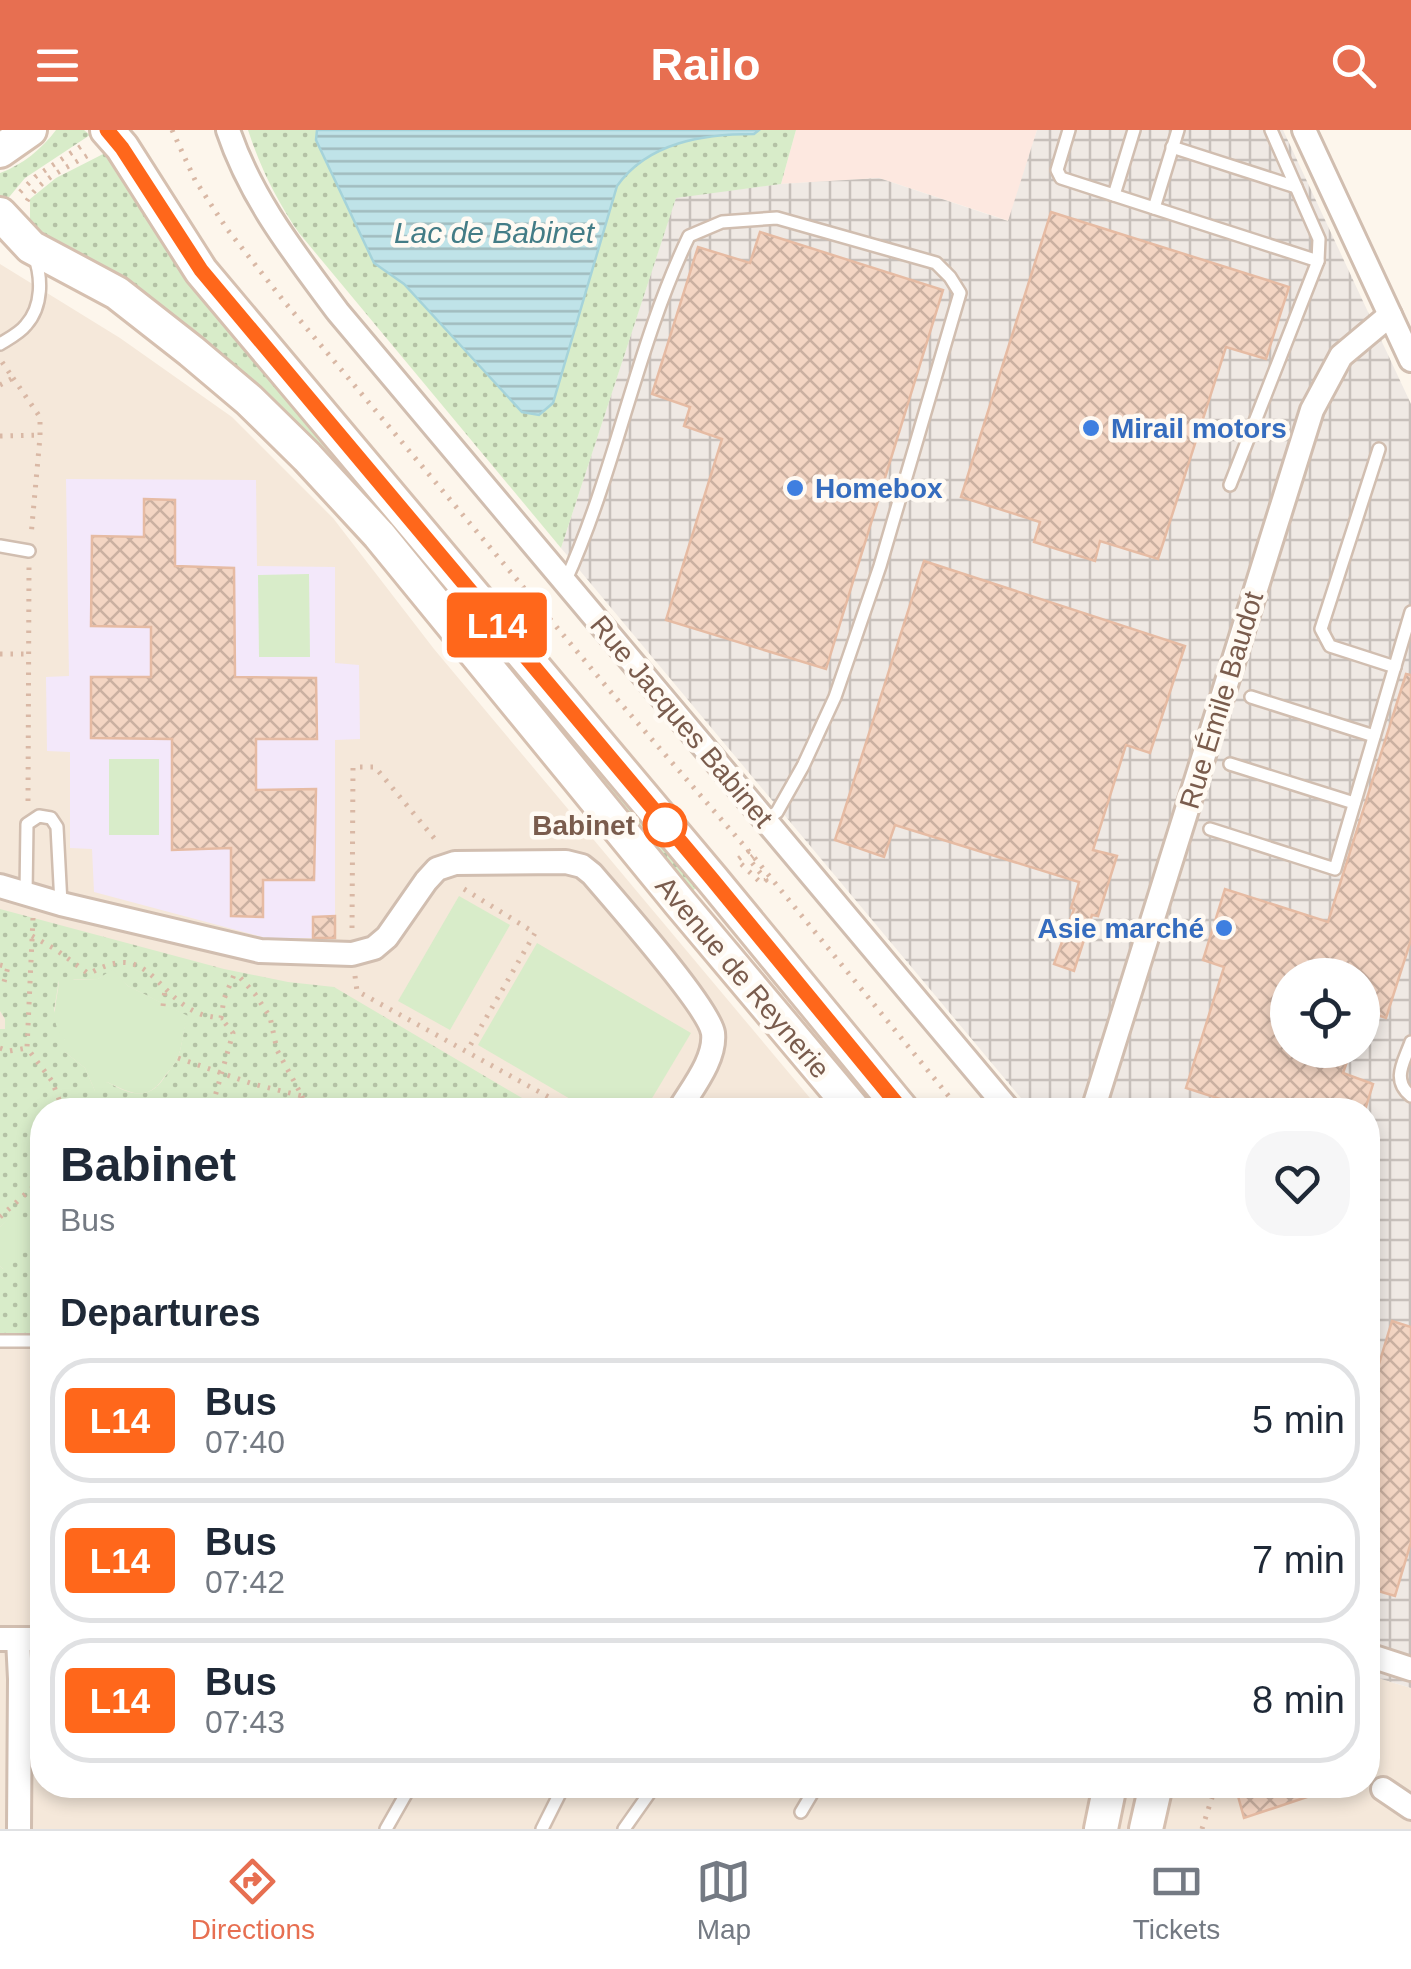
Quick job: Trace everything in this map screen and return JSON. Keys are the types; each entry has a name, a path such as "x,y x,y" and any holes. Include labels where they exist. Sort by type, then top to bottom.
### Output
{"street":[{"path":"0,151 30,130"},
{"name":"Rue Jacques Babinet","path":"228,130 253,191 338,312 999,1098"},
{"path":"1304,130 1411,360"},
{"name":"Avenue de Reynerie","path":"105,136 213,285 892,1098"},
{"name":"Avenue de Reynerie","path":"12,226 132,305 234,388 306,457 379,535 844,1098"},
{"name":"Rue Émile Baudot","path":"1097,1098 1312,410 1341,356 1390,315"},
{"path":"0,886 260,951 352,954 374,948 388,937 437,869 454,873 566,862 582,866 702,1010 713,1030 708,1061 687,1098"},
{"path":"9,1639 19,1829"},
{"path":"1380,1659 1411,1668"},
{"path":"1383,1789 1411,1808"},
{"path":"1101,1829 1107,1798"},
{"path":"1146,1829 1153,1798"}],"lane":[{"path":"1068,130 1057,170 1061,178 1318,261"},
{"path":"1114,195 1134,130"},
{"path":"1154,208 1178,130"},
{"path":"1230,485 1318,261 1319,239 1271,130"},
{"path":"1172,148 1296,187"},
{"path":"565,582 672,272 689,236 722,222 777,218 936,263 950,277 960,293 874,585 836,697 777,812 766,820"},
{"path":"0,344 26,326 40,291 39,269 12,226"},
{"path":"1379,449 1321,629 1330,646 1395,666"},
{"path":"0,546 30,551"},
{"path":"1210,829 1335,869 1411,612"},
{"path":"1251,698 1374,736"},
{"path":"1230,764 1354,803"},
{"path":"30,895 28,824 38,816 51,818 57,827 60,904"},
{"path":"1411,1042 1399,1080 1411,1096"},
{"path":"0,1341 30,1342"},
{"path":"386,1829 404,1798"},
{"path":"542,1829 558,1798"},
{"path":"624,1829 646,1798"},
{"path":"801,1812 809,1798"}],"path":[{"path":"172,130 195,180 227,229 283,300 751,853 950,1098"},
{"path":"12,226 24,187 35,176 105,136"},
{"path":"12,226 32,192 105,136"},
{"path":"0,359 40,417 30,551 28,824"},
{"path":"0,385 13,378"},
{"path":"0,436 40,436"},
{"path":"0,654 29,654"},
{"path":"352,942 354,766 375,767 454,873 535,933 467,1052"},
{"path":"751,853 749,859 766,880 761,883 738,860 751,853"},
{"path":"30,895 28,1048 59,1098"},
{"path":"32,936 89,974 106,964 124,962 141,966 183,1004 202,1015 221,1018 232,1033 215,1098"},
{"path":"221,1018 241,946"},
{"path":"0,964 8,967 0,987"},
{"path":"354,968 357,990 550,1098"},
{"path":"235,972 270,1017 276,1050 302,1096"},
{"path":"164,1006 165,990"},
{"path":"182,1013 183,1004"},
{"path":"0,1048 9,1052 28,1048"},
{"path":"178,1058 302,1096"},
{"path":"0,1217 30,1191"},
{"path":"1202,1829 1212,1798"}],"shaded area":[{"path":"796,130 1037,130 1009,221 879,178 781,184"},
{"path":"1037,130 1283,130 1411,404 1411,1688 1380,1679 1380,1098 1021,1098 561,548 676,197 780,184 879,178 1008,221"},
{"path":"0,264 120,338 232,417 333,518 434,649 810,1098 30,1098 30,1798 1380,1798 1380,1679 1411,1688 1411,1829 0,1829"},
{"path":"66,479 256,480 257,566 335,567 335,663 359,665 360,739 335,740 335,938 266,938 94,892 92,849 70,848 70,752 47,751 46,677 69,676"}],"green space":[{"path":"56,130 84,130 90,135 25,178 5,202 0,196 0,173 31,156"},
{"path":"248,130 317,130 316,140 374,263 404,284 617,186 644,159 678,143 754,134 759,130 796,130 781,184 676,198 561,548 299,233 270,183"},
{"path":"109,151 700,885 684,897 399,552 26,226 30,221 30,199 56,178"},
{"path":"309,574 310,657 259,657 258,575"},
{"path":"109,759 159,759 159,835 109,835"},
{"path":"459,896 510,925 450,1030 398,1001"},
{"path":"0,909 224,969 334,987 522,1098 30,1098 30,1334 0,1333 0,1266 3,1269 12,1216 0,1227 0,1029 5,1029 0,1011","holes":["113,970 128,986 187,1016 177,1060 158,1086 138,1094 107,1082 95,1091 85,1068 65,1052 65,1040 54,1010 59,980 98,979"]},
{"path":"537,943 691,1033 652,1098 569,1098 478,1045"},
{"path":"113,969 128,986 188,1016 177,1060 158,1085 145,1093 107,1082 101,1091 95,1091 85,1068 65,1052 65,1040 56,1026 59,979 98,979"},
{"path":"12,1215 30,1234 30,1242 3,1269 0,1266 0,1227"}],"water":[{"name":"Lac de Babinet","path":"317,130 759,130 754,134 678,143 644,159 617,186 553,403 539,415 522,412 404,284 374,263 316,140"}],"building":[{"name":"Mirail motors","path":"1051,212 1289,287 1266,359 1226,347 1158,559 1100,541 1095,561 1034,542 1040,522 961,497"},
{"path":"760,232 943,290 826,669 666,620 722,439 684,426 690,407 652,394 698,247 750,263"},
{"path":"144,499 175,500 175,566 234,568 235,677 316,678 317,739 256,739 256,790 316,789 314,880 263,880 263,917 231,916 231,848 172,850 172,739 91,738 91,677 151,677 151,627 91,626 92,536 144,537"},
{"path":"924,561 1185,646 1150,753 1126,745 1093,850 1117,856 1098,916 1092,915 1074,971 1054,964 1074,909 1071,908 1079,882 895,825 884,857 835,840"},
{"path":"1406,674 1411,675 1411,940 1386,1018 1380,1016 1380,958 1270,958 1270,1068 1345,1068 1343,1073 1373,1084 1369,1098 1217,1098 1186,1088 1224,967 1203,960 1225,889 1328,922"},
{"path":"335,916 335,938 313,938 313,917"},
{"path":"1392,1321 1411,1327 1411,1542 1395,1596 1380,1592 1380,1361"},
{"path":"1239,1798 1304,1798 1244,1818"}],"bus line":[{"name":"L14","path":"107,130 201,270 892,1098"}],"place":[{"name":"Mirail motors","path":"1091,428"},
{"name":"Homebox","path":"795,488"},
{"name":"Babinet","path":"665,825"},
{"name":"Asie marché","path":"1224,928"}]}
